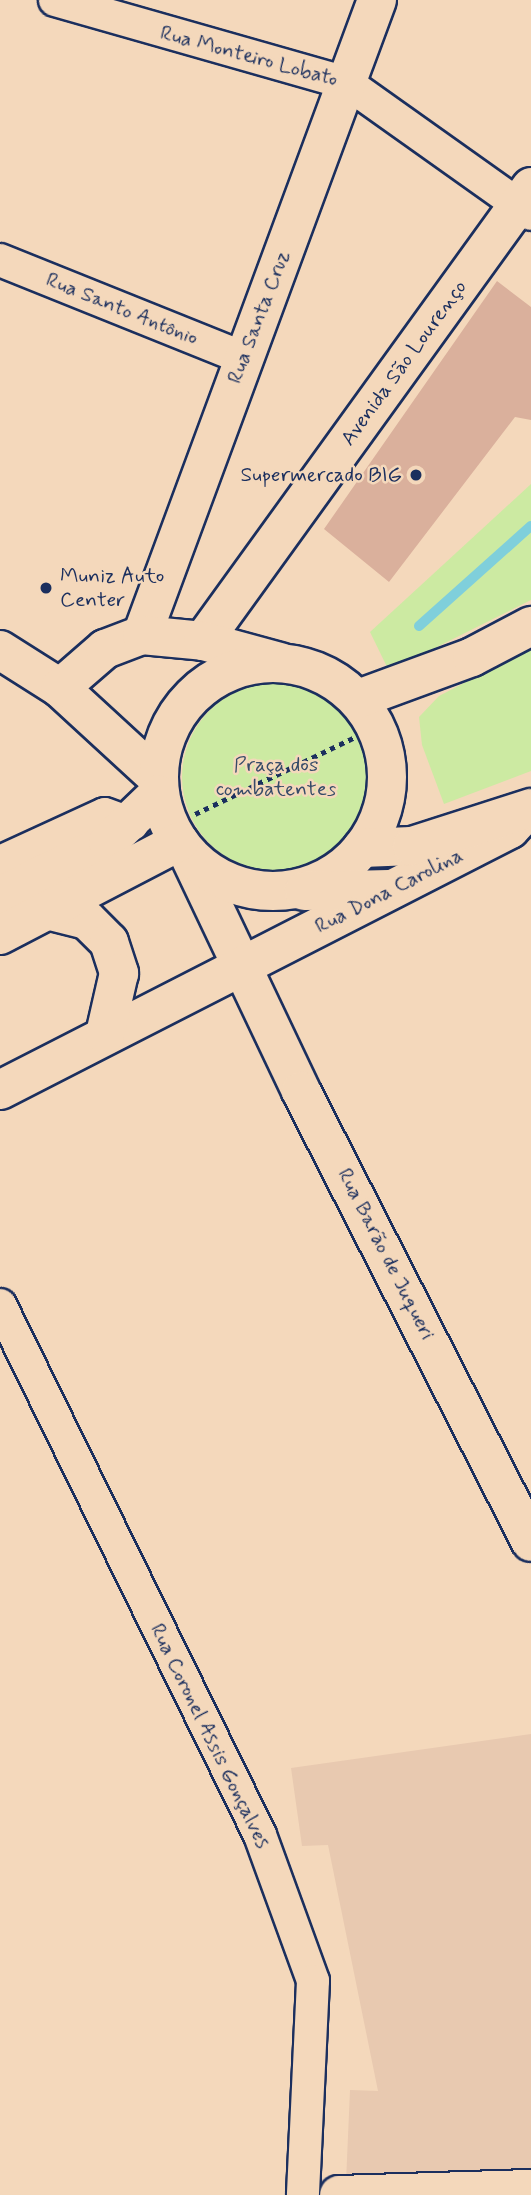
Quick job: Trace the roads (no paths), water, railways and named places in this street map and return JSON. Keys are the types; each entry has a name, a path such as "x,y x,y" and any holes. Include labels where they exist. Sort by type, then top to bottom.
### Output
{"street":[{"name":"Rua Monteiro Lobato","path":"55,0 347,83 527,202"},
{"name":"Rua Santa Cruz","path":"142,635 377,0"},
{"name":"Avenida São Lourenço","path":"203,641 527,202"},
{"name":"Rua Santo Antônio","path":"0,260 244,358"},
{"path":"367,713 531,626"},
{"path":"60,688 105,649 142,635 203,641 318,671 367,713 388,762 387,797 375,831 362,848 323,880 288,891"},
{"path":"0,650 60,688 164,820 217,878 251,890 391,889"},
{"path":"0,935 51,911 164,820 169,727 188,699 214,678 246,665 280,662"},
{"name":"Rua Dona Carolina","path":"362,848 412,846 531,808"},
{"name":"Rua Dona Carolina","path":"0,1090 105,1034 510,830 531,808"},
{"path":"0,862 105,814 164,820"},
{"path":"0,896 108,842 164,820"},
{"name":"Rua Barão de Juqueri","path":"164,820 531,1542"},
{"path":"51,911 87,920 109,942 119,973 105,1034"},
{"name":"Rua Coronel Assis Gonçalves","path":"0,1305 260,1835 313,1981 303,2195"},
{"path":"339,2195 528,2191"}],"waterway":[{"path":"419,626 531,526"}],"place":[{"name":"Supermercado BIG","path":"416,475"},
{"name":"Muniz Auto Center","path":"46,588"}],"park label":[{"name":"Praça dos combatentes","path":"276,777"}]}
